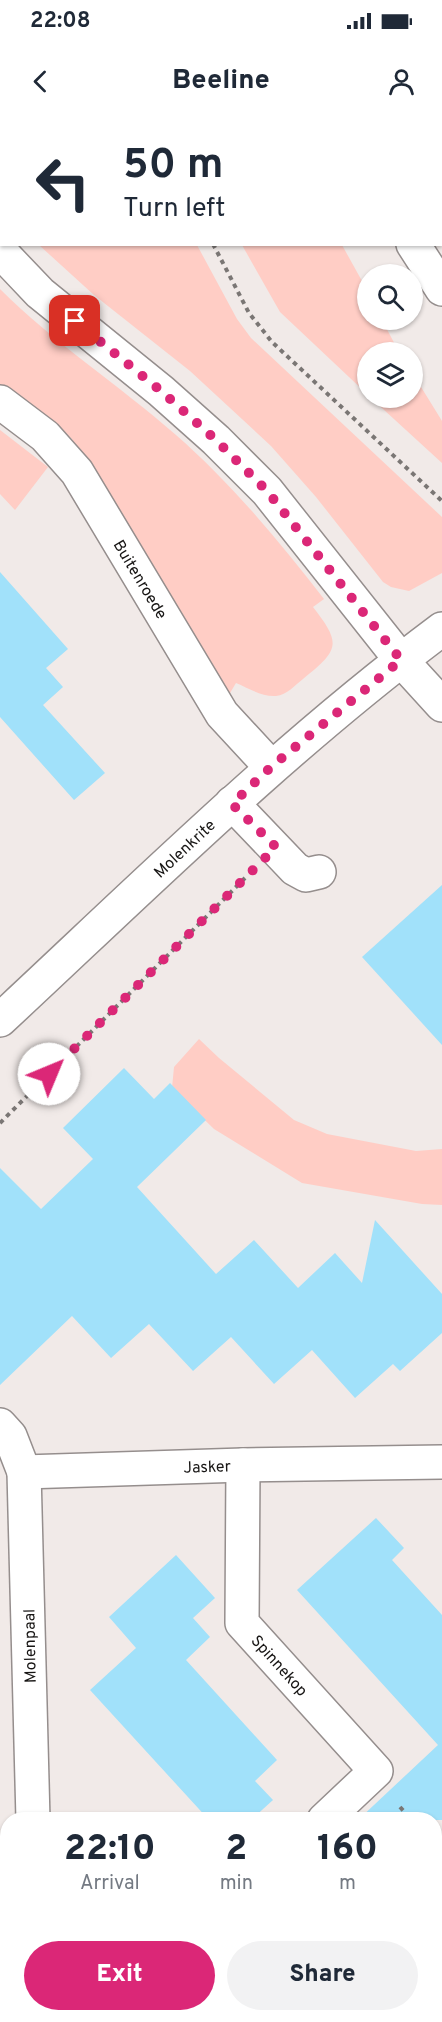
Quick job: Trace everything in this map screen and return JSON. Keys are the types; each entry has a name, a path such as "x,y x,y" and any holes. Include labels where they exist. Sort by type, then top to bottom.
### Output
{"street":[{"path":"414,246 442,289"},
{"path":"0,251 40,293 161,391 216,440 267,491 401,660 442,705"},
{"name":"Buitenroede","path":"0,402 45,436 76,472 222,714 271,767"},
{"name":"Molenkrite","path":"0,1020 271,767 442,629"},
{"path":"232,804 295,869 306,875 319,872"},
{"path":"0,1425 10,1436 24,1472"},
{"name":"Jasker","path":"24,1472 442,1462"},
{"name":"Spinnekop","path":"243,1465 242,1623 376,1771 332,1812"},
{"name":"Molenpaal","path":"24,1472 33,1812"}],"path":[{"path":"214,246 249,313 272,342 442,501"},
{"path":"0,1123 276,847"}],"shaded area":[{"path":"40,246 198,246 237,319 251,338 442,517 442,573 409,591 391,587 383,582 316,497 271,446 190,371 94,295"},
{"path":"243,246 343,246 357,272 357,330 387,330 394,342 357,342 357,385 280,312"},
{"path":"0,289 42,328 197,454 254,514 324,599 313,607 332,638 330,653 324,661 284,694 266,695 236,683 230,693 223,690 72,439 47,418 0,390"},
{"path":"423,390 442,421 442,463 382,408 423,408"},
{"path":"0,430 48,467 15,510 0,494"},
{"path":"199,1039 294,1120 327,1134 416,1151 442,1149 442,1205 422,1204 302,1183 214,1129 172,1088 174,1067"}],"building":[{"path":"0,572 68,649 46,668 63,687 43,705 105,773 74,800 0,717"},
{"path":"442,885 442,1045 362,957"},
{"path":"124,1068 154,1099 170,1083 206,1120 137,1187 216,1274 254,1240 298,1288 335,1253 362,1283 375,1220 442,1294 442,1333 400,1371 393,1364 355,1398 312,1350 274,1384 231,1337 193,1371 149,1324 111,1358 72,1316 0,1385 0,1168 41,1209 93,1159 63,1128"},
{"path":"376,1518 404,1548 392,1560 442,1615 442,1812 367,1812 438,1745 297,1590"},
{"path":"176,1555 215,1598 193,1618 210,1637 186,1660 277,1760 255,1781 273,1800 260,1812 202,1812 90,1690 136,1648 109,1617"}],"route":[{"path":"49,1074 276,847 232,804 271,767 401,660 267,491 216,440 161,391 75,321"}]}
